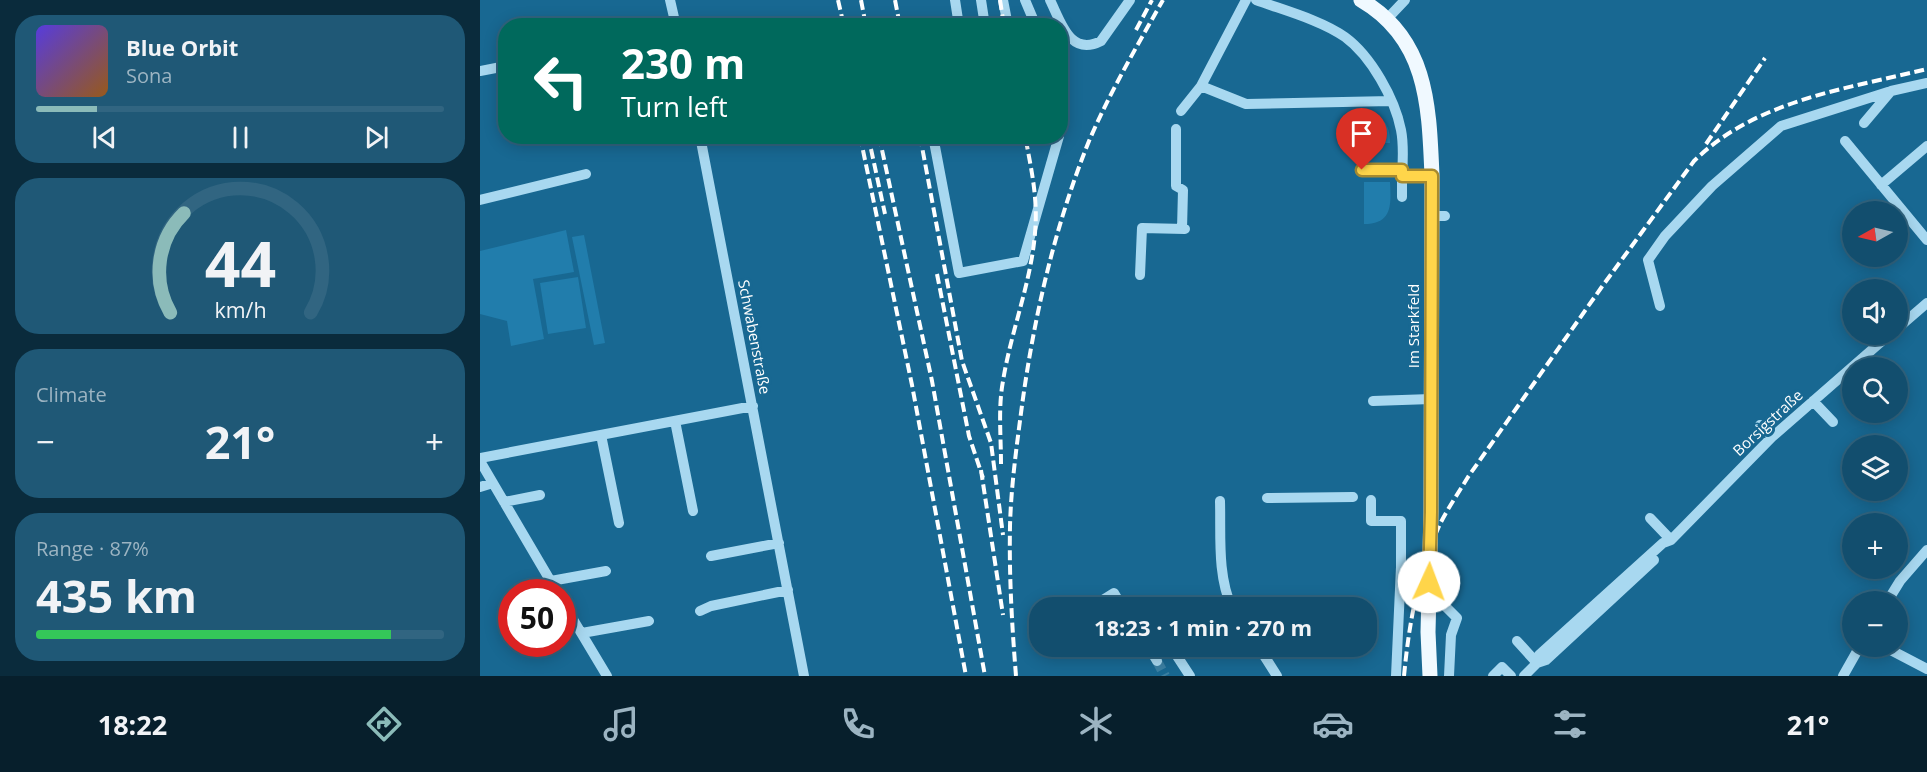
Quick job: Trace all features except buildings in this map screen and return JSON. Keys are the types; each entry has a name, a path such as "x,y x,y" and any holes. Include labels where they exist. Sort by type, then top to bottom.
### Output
{"main road":[{"name":"Im Starkfeld","path":"1361,0 1387,19 1403,39 1420,71 1427,111 1438,216 1431,399 1430,676"}],"street":[{"path":"670,0 674,18"},
{"path":"955,0 958,18"},
{"path":"981,0 984,18"},
{"path":"1003,0 1006,18"},
{"path":"1025,0 1033,18"},
{"path":"1050,0 1059,18"},
{"path":"1068,36 1076,43 1094,45 1101,41 1131,0"},
{"path":"1181,111 1201,86 1246,0"},
{"path":"1256,0 1308,19 1344,36 1358,47 1371,63 1391,101 1402,132 1402,197"},
{"path":"1387,19 1406,0"},
{"path":"480,71 498,68"},
{"path":"1660,306 1648,260 1665,236 1712,186 1781,126 1891,91 1927,83"},
{"path":"1201,86 1246,104 1391,101"},
{"path":"1864,123 1891,91"},
{"path":"1140,274 1142,228 1183,229 1183,190 1176,186 1176,129"},
{"path":"1845,141 1927,240"},
{"name":"Schwabenstraße","path":"702,144 804,676"},
{"path":"935,144 959,273 1023,261 1057,144"},
{"path":"1881,185 1927,146"},
{"path":"1362,170 1432,176"},
{"path":"480,200 586,174"},
{"path":"1908,319 1927,303"},
{"name":"Borsigstraße","path":"1524,676 1537,663 1546,660 1668,548 1671,540 1772,437 1877,345"},
{"path":"1373,400 1431,399"},
{"path":"1813,401 1833,422"},
{"path":"550,579 480,460 753,406"},
{"path":"675,421 693,511"},
{"path":"1760,425 1772,437"},
{"path":"601,435 619,523"},
{"path":"480,487 493,483"},
{"path":"504,502 540,495"},
{"path":"1267,498 1353,497"},
{"path":"1371,500 1371,521 1401,521 1395,676"},
{"path":"1220,501 1223,579 1228,597"},
{"path":"1650,518 1671,540"},
{"path":"711,556 779,543"},
{"path":"1894,591 1927,550"},
{"path":"1401,567 1430,567"},
{"path":"562,579 606,571"},
{"path":"1449,580 1431,591 1456,618 1451,636 1449,676"},
{"path":"700,611 711,606 788,590"},
{"path":"582,633 649,621"},
{"path":"576,623 607,676"},
{"path":"1517,641 1537,663"},
{"path":"1155,657 1157,661"},
{"path":"1178,657 1190,676"},
{"path":"1265,657 1277,676"},
{"path":"1843,676 1854,657"},
{"path":"1904,657 1927,669"},
{"path":"1493,676 1502,667 1511,676"}],"shaded area":[{"path":"1372,114 1387,125 1390,143 1381,143 1381,128 1372,128"},
{"path":"1364,182 1390,182 1390,205 1385,217 1380,221 1364,224"},
{"path":"566,230 574,272 533,279 544,339 511,346 507,321 480,314 480,251"},
{"path":"584,235 605,343 594,345 572,237"},
{"path":"578,277 586,328 548,334 540,283"}],"tunnel":[{"path":"1157,661 1165,676"}],"railway":[{"path":"838,0 842,18"},
{"path":"861,0 864,18"},
{"path":"895,0 898,18"},
{"path":"1000,0 1003,18"},
{"path":"1136,30 1152,0"},
{"path":"1016,676 1010,582 1014,470 1032,344 1046,275 1065,207 1089,141 1115,87 1163,0"},
{"path":"1706,144 1765,58"},
{"path":"1404,676 1420,580 1432,542 1446,512 1468,477 1601,288 1694,161 1718,140 1774,110 1834,91 1927,69"},
{"path":"862,144 912,385 966,676"},
{"path":"881,144 932,381 985,676"},
{"path":"921,144 962,361 991,443 1003,535"},
{"path":"1001,464 1001,391 1033,252 1036,221 1035,198 1027,144"},
{"path":"871,149 885,214"},
{"path":"937,274 969,436 983,478"},
{"path":"981,470 1003,615"}],"route":[{"path":"1362,170 1402,170 1402,176 1432,176 1429,582"}]}
